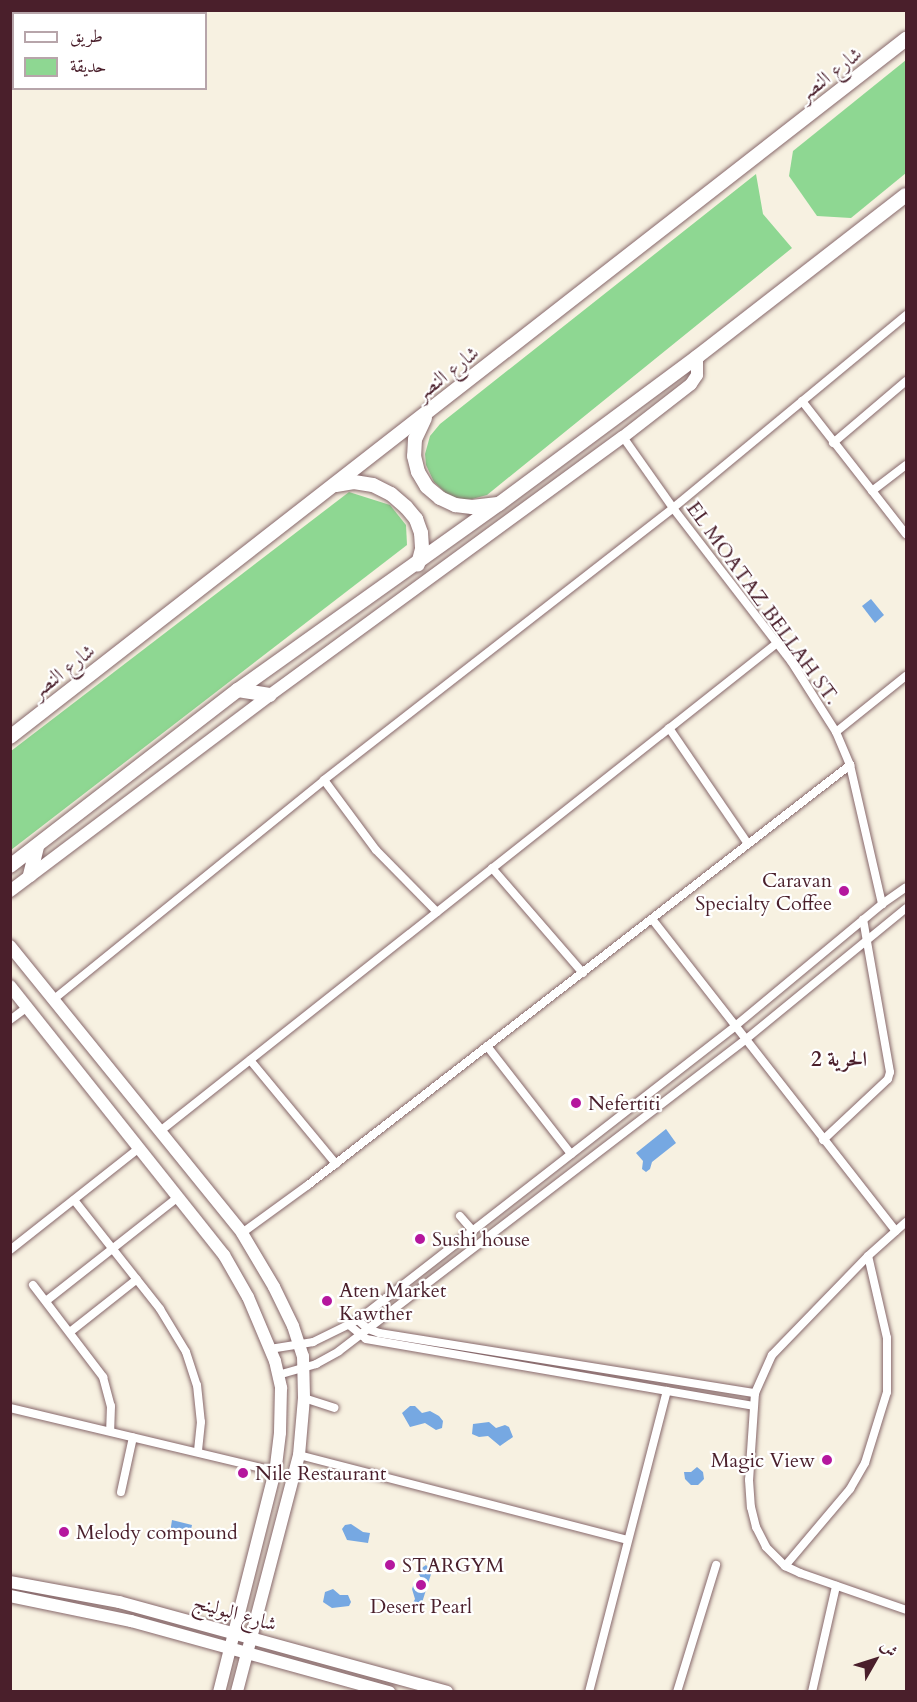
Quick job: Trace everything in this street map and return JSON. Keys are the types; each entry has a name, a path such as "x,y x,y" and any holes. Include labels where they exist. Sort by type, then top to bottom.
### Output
{"main road":[{"name":"شارع النصر","path":"10,737 906,39"},
{"path":"10,866 238,690 418,564 697,357 906,195"},
{"path":"432,410 421,423 414,447 415,464 422,480 433,493 455,505 472,507 499,504"},
{"path":"334,485 354,482 373,485 391,494 406,507 416,519 421,534 422,549 418,564"},
{"path":"238,690 270,695"},
{"path":"30,875 37,846"}],"street":[{"path":"54,999 324,780 673,508 906,315"},
{"path":"10,891 270,695 623,437 691,384 697,375 697,357"},
{"path":"833,443 906,381"},
{"path":"802,401 906,534"},
{"name":"EL MOATAZ BELLAH ST.","path":"623,437 673,508 777,643 836,732 850,765 882,904"},
{"path":"872,491 906,465"},
{"path":"159,1132 777,643"},
{"path":"836,732 906,676"},
{"path":"669,728 748,844"},
{"path":"242,1233 336,1164 850,765"},
{"path":"324,780 376,850 437,912"},
{"path":"492,868 583,973"},
{"path":"270,1349 299,1345 327,1337 358,1320 734,1027 903,889 906,906 745,1040 359,1336 328,1358 303,1369 278,1375"},
{"path":"652,919 734,1027 896,1231"},
{"path":"824,1140 888,1079 890,1072 863,920"},
{"path":"10,946 242,1233 274,1287 299,1345 304,1398 299,1455 237,1692"},
{"path":"10,986 224,1255 248,1297 270,1349 278,1375 280,1433 274,1471 219,1692"},
{"path":"10,1020 27,1007"},
{"path":"487,1047 571,1154"},
{"path":"250,1060 336,1164"},
{"path":"10,1250 139,1148"},
{"path":"46,1301 178,1197"},
{"path":"74,1200 174,1329 186,1352 197,1385 201,1422 198,1451"},
{"path":"460,1216 473,1231"},
{"path":"906,1222 868,1256 772,1355 755,1393 749,1480 751,1507 766,1547 785,1566 906,1610"},
{"path":"785,1566 850,1489 865,1463 887,1392 887,1338 868,1256"},
{"path":"70,1332 136,1279"},
{"path":"33,1285 103,1377 111,1406 110,1431"},
{"path":"358,1320 368,1329 755,1393"},
{"path":"349,1325 359,1336 560,1374 753,1406"},
{"path":"560,1374 561,1361"},
{"path":"589,1692 667,1391"},
{"path":"304,1398 334,1408"},
{"path":"10,1408 198,1451 274,1471"},
{"path":"121,1491 133,1437"},
{"path":"299,1455 627,1540"},
{"path":"677,1692 716,1565"},
{"name":"شارع البولينج","path":"10,1582 119,1602 234,1631 447,1692"},
{"path":"812,1692 836,1586"},
{"name":"شارع البولينج","path":"10,1596 131,1621 389,1692"}],"green space":[{"path":"906,60 906,173 851,218 817,216 789,176 793,151"},
{"path":"756,174 763,214 792,248 487,495 460,499 447,494 434,482 426,465 425,454 430,436 440,424"},
{"path":"349,492 390,505 406,525 407,545 11,850 11,751"}],"water":[{"path":"871,599 884,615 875,623 862,606"},
{"path":"666,1129 676,1143 652,1162 650,1169 646,1172 642,1169 643,1161 636,1153"},
{"path":"410,1406 415,1406 422,1413 430,1411 439,1416 443,1421 442,1428 436,1430 425,1423 410,1427 402,1413"},
{"path":"489,1422 496,1428 505,1425 509,1427 513,1437 500,1446 488,1436 479,1437 472,1434 473,1424"},
{"path":"697,1467 703,1472 704,1479 698,1485 691,1485 685,1479 684,1472 691,1472"},
{"path":"172,1520 192,1525 190,1534 187,1536 170,1533"},
{"path":"351,1524 363,1532 370,1533 368,1543 347,1540 342,1529 345,1525"},
{"path":"426,1565 432,1571 420,1609 413,1603 415,1599 412,1589 415,1581 421,1578 417,1571"},
{"path":"333,1589 340,1595 348,1595 351,1602 349,1606 332,1608 323,1602 325,1592"}],"place":[{"name":"Caravan Specialty Coffee","path":"844,891"},
{"name":"Nefertiti","path":"576,1103"},
{"name":"Sushi house","path":"420,1239"},
{"name":"Aten Market Kawther","path":"327,1301"},
{"name":"Magic View","path":"827,1460"},
{"name":"Nile Restaurant","path":"243,1473"},
{"name":"Melody compound","path":"64,1532"},
{"name":"STARGYM","path":"390,1565"},
{"name":"Desert Pearl","path":"421,1585"}],"district":[{"name":"الحرية 2","path":"839,1060"}]}
